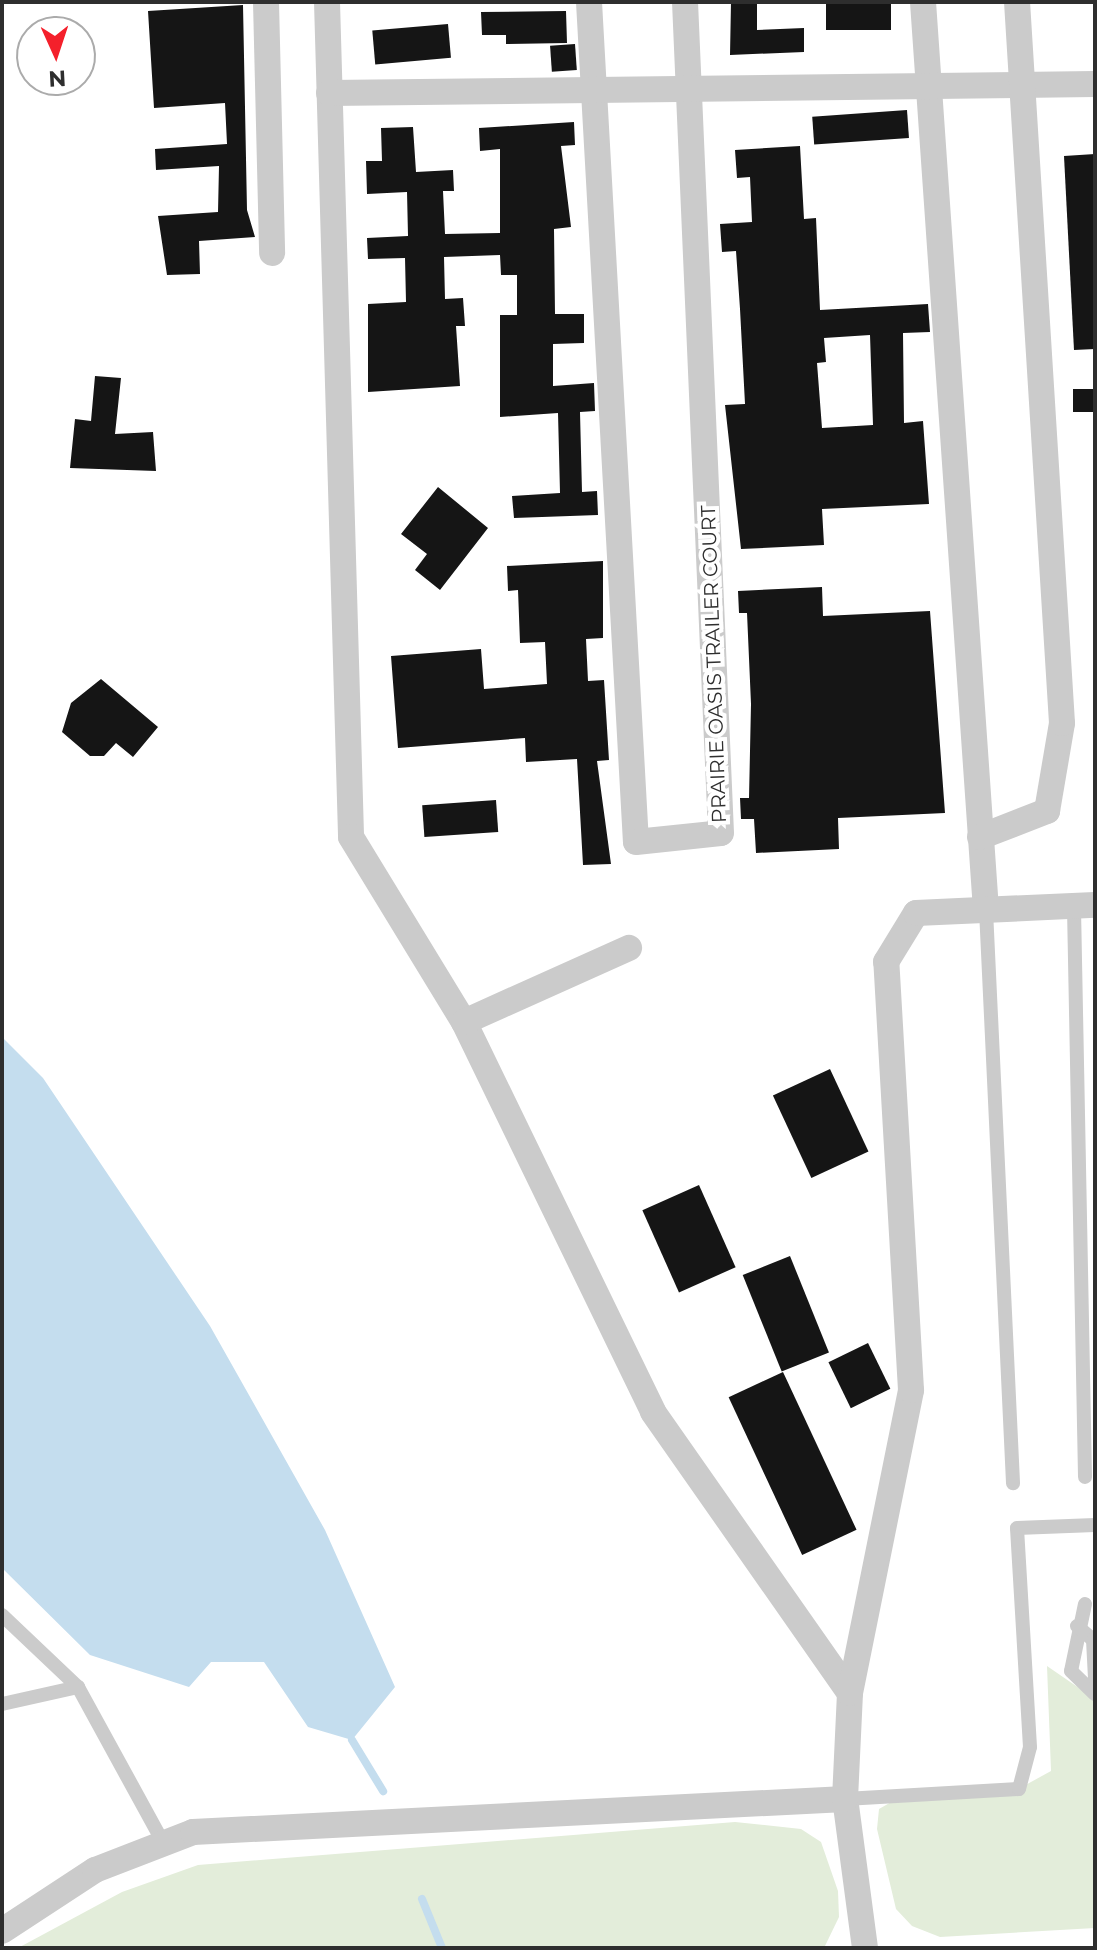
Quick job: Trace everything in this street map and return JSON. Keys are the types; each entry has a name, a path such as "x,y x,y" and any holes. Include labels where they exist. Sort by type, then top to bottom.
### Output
{"street":[{"path":"266,2 272,253"},
{"path":"327,2 351,837 464,1022 653,1412 850,1693"},
{"name":"PRAIRIE OASIS TRAILER COURT","path":"589,2 636,842 721,833 685,2"},
{"path":"923,2 926,84 986,910"},
{"path":"980,837 1047,811 1062,723 1017,2"},
{"path":"329,93 1095,84"},
{"path":"865,1948 845,1799 850,1693 911,1390 886,962 916,913 1084,906"},
{"path":"464,1022 629,948"},
{"path":"2,1931 95,1870 193,1832 845,1799"}],"lane":[{"path":"1084,906 1085,1477"},
{"path":"986,910 1013,1483"},
{"path":"845,1799 1019,1789 1030,1747 1017,1528 1095,1525"},
{"path":"1085,1604 1077,1626 1071,1671 1095,1694"},
{"path":"2,1615 78,1687 164,1844"},
{"path":"1077,1626 1093,1640 1095,1679"},
{"path":"2,1704 78,1687"}],"green space":[{"path":"1047,1666 1095,1699 1095,1928 940,1937 912,1926 896,1909 877,1829 879,1809 893,1801 1011,1793 1051,1771"},
{"path":"735,1822 801,1829 821,1842 838,1891 839,1917 824,1948 18,1948 122,1892 198,1865"}],"water":[{"path":"2,1037 43,1078 210,1326 325,1530 395,1687 352,1740 308,1727 264,1662 211,1662 189,1687 90,1655 2,1568"}],"building":[{"path":"731,2 757,2 757,30 804,28 804,52 730,55"},
{"path":"826,2 891,2 891,30 826,30"},
{"path":"243,5 247,210 255,237 199,241 200,274 167,275 158,216 218,212 219,166 156,170 155,149 227,144 225,103 154,108 148,11"},
{"path":"566,11 567,43 506,44 506,35 482,35 481,12"},
{"path":"448,24 451,58 375,64 372,31"},
{"path":"575,44 577,70 552,72 550,46"},
{"path":"907,110 909,138 814,145 812,117"},
{"path":"574,122 575,145 561,146 571,227 554,229 555,314 584,314 584,343 553,344 553,386 594,383 595,411 580,412 582,492 597,491 598,515 514,518 512,496 560,493 558,413 500,417 500,315 517,315 517,275 501,275 500,255 444,257 445,299 463,298 465,326 456,326 460,386 368,392 368,304 406,302 405,258 368,259 367,238 408,236 407,192 367,194 366,161 382,161 381,128 413,127 416,172 453,170 454,191 443,191 445,234 500,233 500,149 480,151 479,128"},
{"path":"800,146 804,219 816,218 820,310 928,304 930,332 903,333 904,423 923,421 929,504 822,509 824,545 741,549 725,405 745,404 740,309 736,251 722,252 720,224 752,222 750,177 737,178 735,150","holes":["870,335 873,425 822,428 817,363 826,362 824,338"]},
{"path":"1095,154 1095,349 1074,350 1064,156"},
{"path":"95,376 121,378 115,434 153,432 156,471 70,468 75,419 91,421"},
{"path":"1073,389 1095,389 1095,412 1073,412"},
{"path":"438,487 488,528 440,590 415,570 427,554 401,534"},
{"path":"603,561 603,638 586,639 588,681 604,680 609,760 597,761 611,864 583,865 577,759 526,762 525,738 398,748 391,656 481,649 484,689 547,684 545,642 520,643 518,590 508,591 507,566"},
{"path":"822,587 823,616 930,611 945,813 838,818 839,849 756,853 754,819 741,819 740,798 749,798 751,704 747,613 739,613 738,591"},
{"path":"101,679 158,727 133,757 116,743 104,756 90,756 62,732 71,703"},
{"path":"496,800 498,832 424,837 422,805"},
{"path":"830,1069 868,1151 811,1178 773,1096"},
{"path":"699,1185 736,1267 679,1292 642,1210"},
{"path":"790,1256 829,1352 782,1372 743,1275"},
{"path":"868,1343 890,1389 851,1408 828,1362"},
{"path":"783,1372 857,1530 802,1555 729,1397"}],"waterway":[{"path":"352,1740 383,1791"},
{"path":"422,1899 442,1948"}]}
